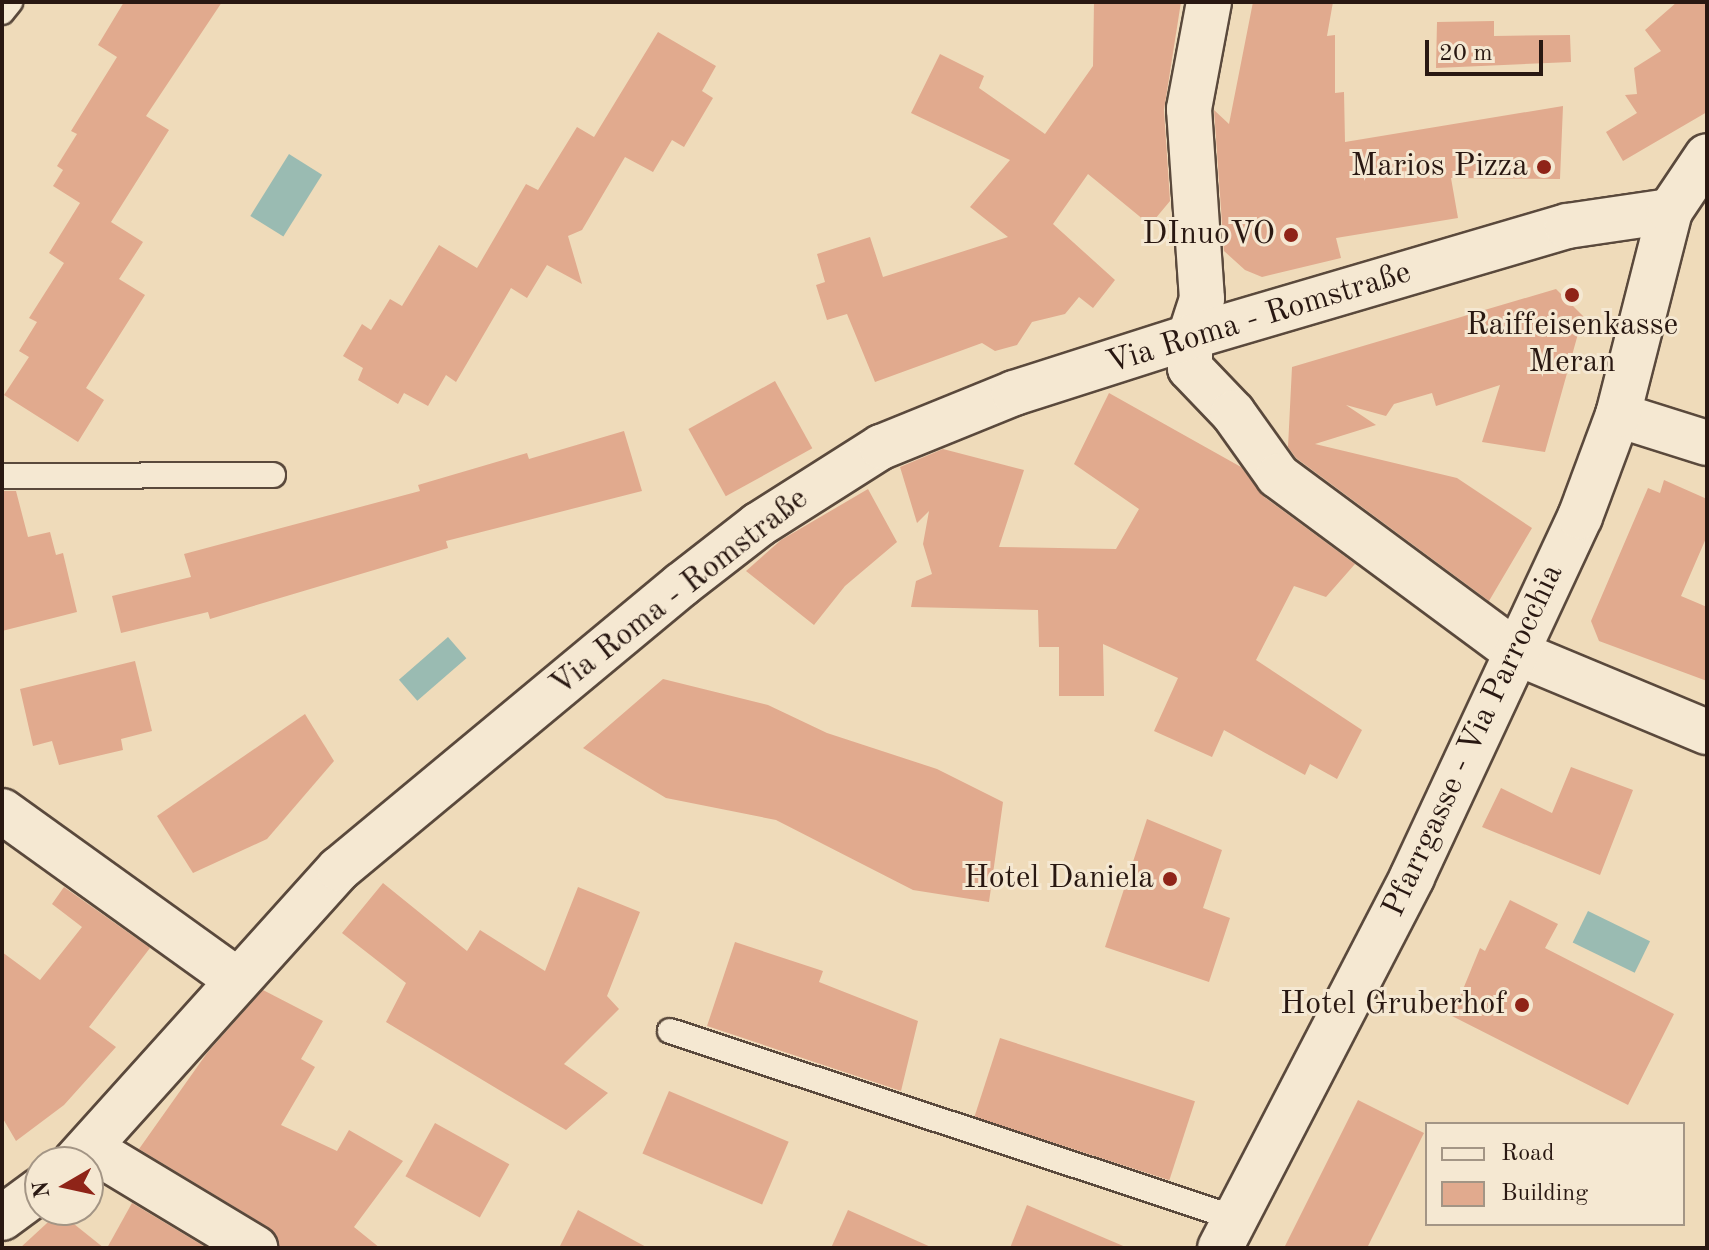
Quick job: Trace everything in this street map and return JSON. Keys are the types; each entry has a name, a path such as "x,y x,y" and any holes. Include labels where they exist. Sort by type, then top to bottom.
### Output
{"street":[{"path":"1209,2 1189,109 1202,299 1190,337 1190,368 1233,413 1278,476 1517,653 1707,732"},
{"name":"Pfarrgasse - Via Parrocchia","path":"1228,1233 1412,877 1580,517 1618,415 1670,211 1707,156"},
{"name":"Via Roma - Romstraße","path":"91,1146 236,979 339,869 758,525 881,447 1014,393 1190,337 1567,226 1670,211"},
{"path":"1618,415 1707,443"},
{"path":"2,811 236,979"},
{"path":"104,1166 255,1248"},
{"path":"2,1218 24,1202"}],"lane":[{"path":"2,12 10,2"},
{"path":"2,476 273,475"},
{"path":"670,1031 1228,1233"}],"water":[{"path":"289,154 322,175 283,237 250,216"},
{"path":"448,637 466,658 417,701 399,680"},
{"path":"1588,911 1650,941 1635,973 1573,942"}],"building":[{"path":"124,2 222,2 146,116 169,130 111,222 143,242 119,279 145,295 86,388 104,400 78,442 4,395 29,357 19,351 37,322 29,318 64,263 49,253 80,203 53,186 63,170 57,166 77,134 71,131 117,57 98,45"},
{"path":"1094,2 1181,2 1164,110 1170,201 1150,225 1088,174 1053,224 1115,280 1093,308 1079,297 1065,314 1032,322 1017,345 995,351 982,343 875,382 847,314 827,320 816,285 825,282 817,254 870,237 883,277 1008,237 970,207 1010,160 911,113 940,54 984,76 979,88 1045,134 1093,66"},
{"path":"1253,2 1333,2 1327,36 1335,35 1335,93 1344,92 1345,142 1563,106 1560,179 1451,178 1458,218 1336,238 1341,258 1262,277 1245,270 1224,251 1214,110 1229,124"},
{"path":"1677,2 1707,2 1707,112 1623,161 1606,132 1637,113 1625,95 1637,94 1634,68 1661,51 1645,30"},
{"path":"1494,21 1494,36 1570,35 1571,62 1436,68 1437,22"},
{"path":"658,32 716,66 702,91 713,98 684,147 672,140 653,172 625,157 582,230 568,236 582,284 547,265 527,298 511,288 456,382 446,375 428,406 404,393 398,404 358,380 363,368 343,356 362,324 371,330 390,299 402,306 439,245 477,268 526,184 538,190 577,127 594,137"},
{"path":"1556,289 1583,316 1545,452 1482,442 1500,385 1436,406 1432,393 1394,404 1386,416 1346,405 1376,425 1315,444 1457,478 1532,528 1489,601 1296,458 1288,447 1292,367"},
{"path":"775,381 812,448 726,496 688,429"},
{"path":"1109,393 1241,467 1263,496 1355,564 1326,597 1294,586 1256,660 1362,730 1337,779 1310,764 1305,775 1224,730 1212,757 1154,731 1178,678 1103,644 1104,696 1059,696 1059,647 1039,647 1038,610 911,607 916,581 932,574 923,544 929,511 917,523 900,467 943,449 1024,470 999,547 1116,549 1139,509 1074,464"},
{"path":"624,431 642,491 446,541 448,548 210,619 208,612 121,633 112,596 191,577 184,554 420,491 418,485 527,453 529,459"},
{"path":"1664,480 1707,499 1707,536 1681,596 1707,607 1707,681 1599,641 1591,621 1648,488 1660,493"},
{"path":"868,489 897,542 845,586 814,625 746,571 781,540"},
{"path":"2,491 16,491 28,537 50,532 56,555 63,553 77,612 2,631"},
{"path":"135,661 152,731 121,739 123,750 59,765 52,741 33,746 20,689"},
{"path":"663,679 768,705 827,733 937,769 1003,802 989,902 913,890 776,820 666,798 583,748"},
{"path":"305,714 334,761 267,839 193,873 157,816"},
{"path":"1571,767 1633,790 1600,875 1482,827 1501,788 1552,813"},
{"name":"Hotel Daniela","path":"1147,819 1222,850 1203,908 1230,918 1209,982 1105,947"},
{"path":"383,883 467,951 480,930 545,971 578,887 640,912 607,996 619,1009 564,1064 608,1093 566,1130 386,1022 406,983 342,933"},
{"path":"64,887 150,948 89,1027 116,1047 64,1105 16,1141 2,1117 2,952 40,980 82,927 52,904"},
{"name":"Hotel Gruberhof","path":"1510,900 1558,924 1545,948 1674,1014 1628,1105 1452,1016 1480,948 1485,951"},
{"path":"735,942 823,971 819,982 918,1021 901,1091 707,1026"},
{"path":"263,990 323,1021 301,1059 315,1067 281,1125 337,1151 349,1130 403,1161 354,1227 380,1248 280,1248 268,1227 139,1149 207,1053"},
{"path":"1000,1038 1195,1101 1169,1180 974,1117"},
{"path":"669,1091 789,1142 762,1204 642,1154"},
{"path":"1358,1100 1424,1133 1367,1248 1284,1248"},
{"path":"435,1123 509,1164 480,1218 405,1176"},
{"path":"132,1203 207,1248 107,1248"},
{"path":"1027,1205 1128,1248 1010,1248"},
{"path":"578,1210 648,1248 559,1248"},
{"path":"848,1210 933,1248 831,1248"},
{"path":"44,1226 76,1226 104,1248 20,1248"}],"place":[{"name":"Marios Pizza","path":"1544,167"},
{"name":"DInuoVO","path":"1291,235"},
{"name":"Raiffeisenkasse Meran","path":"1572,295"},
{"name":"Hotel Daniela","path":"1170,879"},
{"name":"Hotel Gruberhof","path":"1522,1005"}]}
